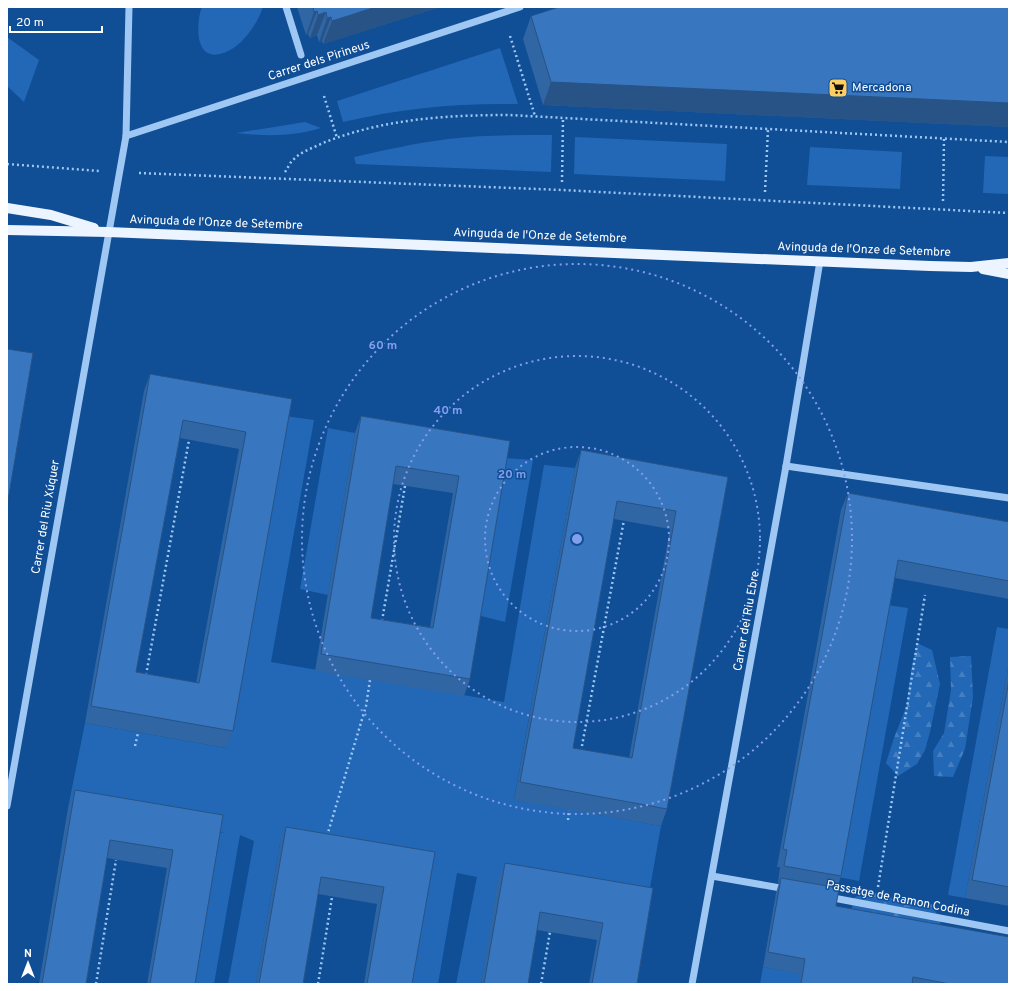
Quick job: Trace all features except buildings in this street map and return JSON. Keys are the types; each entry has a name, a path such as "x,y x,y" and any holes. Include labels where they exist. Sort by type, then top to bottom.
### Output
{"main road":[{"name":"Avinguda de l'Onze de Setembre","path":"7,208 51,215 108,232"},
{"name":"Avinguda de l'Onze de Setembre","path":"7,230 108,232 971,267 1009,274"},
{"name":"Avinguda de l'Onze de Setembre","path":"971,267 1009,263"}],"street":[{"name":"Carrer del Riu Xúquer","path":"7,806 126,136 129,7"},
{"path":"286,7 301,55"},
{"name":"Carrer dels Pirineus","path":"126,136 520,7"},
{"name":"Carrer del Riu Ebre","path":"692,984 786,466 820,261"},
{"path":"786,466 1009,498"},
{"path":"712,876 797,892"},
{"name":"Passatge de Ramon Codina","path":"820,896 1009,932"}],"path":[{"path":"510,36 535,116"},
{"path":"324,96 337,138"},
{"path":"285,172 293,160 305,151 337,138 409,120 459,115 535,116 1009,142"},
{"path":"562,182 563,118"},
{"path":"765,192 768,129"},
{"path":"943,201 944,139"},
{"path":"7,164 80,171"},
{"path":"150,173 562,190 1009,213"},
{"path":"146,676 189,440"},
{"path":"382,622 405,486"},
{"path":"581,752 624,520"},
{"path":"875,906 925,595"},
{"path":"326,839 366,706 370,680"},
{"path":"135,746 138,733"},
{"path":"568,820 569,810"},
{"path":"96,984 116,860"},
{"path":"318,984 332,897"},
{"path":"541,984 550,932"}],"green space":[{"path":"202,7 263,7 252,29 241,42 227,52 212,54 205,51 201,46 199,38 198,30"},
{"path":"7,37 39,60 24,102 7,86"},
{"path":"500,48 518,104 474,104 430,107 387,113 343,122 337,101"},
{"path":"305,122 321,128 300,133 278,135 236,133"},
{"path":"513,135 552,135 551,172 356,164 354,157 448,139"},
{"path":"575,137 727,144 725,181 574,174"},
{"path":"810,147 902,152 900,189 807,185"},
{"path":"985,156 1009,157 1009,194 983,193"},
{"path":"285,416 314,420 271,662 504,702 544,465 575,468 514,799 661,826 647,905 499,880 481,984 456,984 477,877 457,873 438,984 409,984 428,869 280,844 256,984 228,984 254,841 240,835 214,984 192,984 217,833 225,833 68,808 85,723 226,748"},
{"path":"328,428 355,433 328,595 300,589"},
{"path":"504,458 533,460 505,622 477,615"},
{"path":"887,605 908,608 859,881 838,877"},
{"path":"997,627 1009,629 1009,664 965,898 948,895"},
{"path":"917,643 932,650 940,684 925,750 917,764 898,776 886,763 907,705 911,671"},
{"path":"971,656 973,697 965,749 953,777 934,776 933,751 944,733 951,690 950,657"},
{"path":"867,891 892,898 932,904 941,923 928,928 850,917 854,898"},
{"path":"763,967 858,984 760,984"}],"place":[{"name":"Mercadona","path":"838,88"}]}
